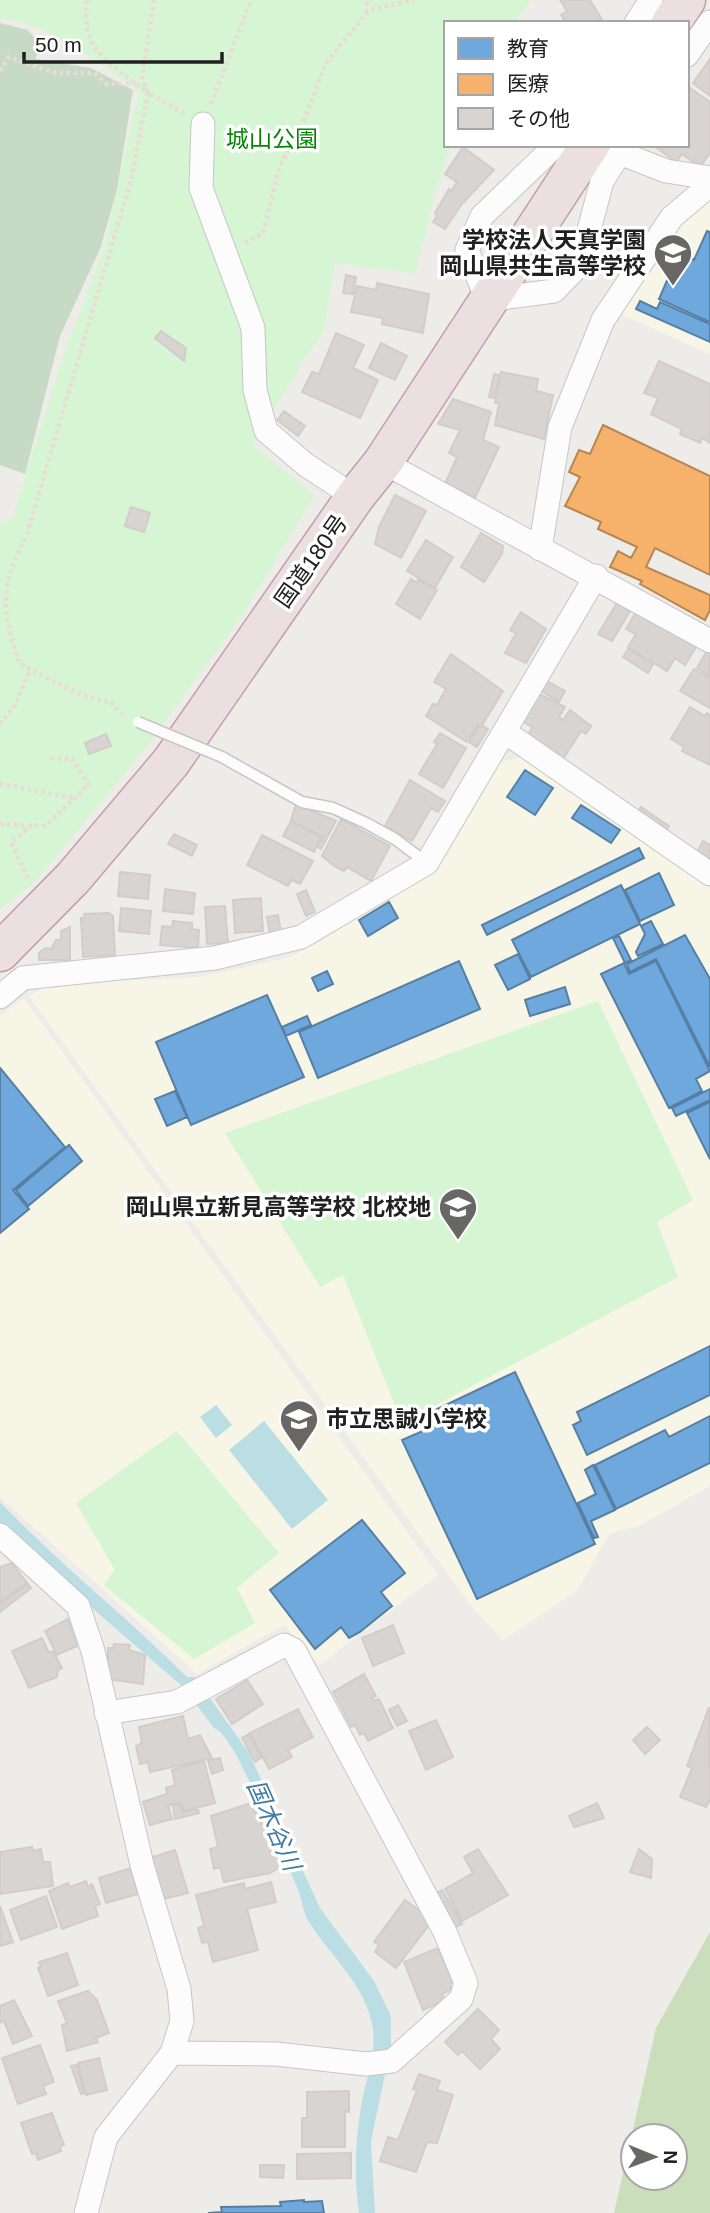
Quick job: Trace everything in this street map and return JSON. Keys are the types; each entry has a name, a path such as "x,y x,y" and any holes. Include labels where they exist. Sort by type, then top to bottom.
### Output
{"highway":[{"path":"672,21 687,0"},
{"name":"国道180号","path":"0,952 73,878 171,762 355,497 383,462 487,300 612,148"}],"street":[{"path":"637,21 651,0"},
{"path":"689,52 710,22"},
{"path":"203,124 201,188 253,328 255,390 266,431 306,465 355,497"},
{"path":"554,147 482,216 467,250 487,300 554,291 580,264 612,148 666,171 710,178"},
{"path":"540,549 560,427 603,320 672,217 710,185"},
{"path":"383,462 540,549 596,576 710,641"},
{"path":"0,997 23,978 215,958 301,937 427,863 596,576"},
{"path":"505,732 710,874"},
{"path":"0,1535 78,1606 93,1651 142,1865 179,1989 182,2021 172,2053 106,2137 86,2213"},
{"path":"106,1713 177,1702 284,1645 294,1650 445,1932 466,1983 461,1999 392,2062 366,2064 276,2054 172,2053"}],"lane":[{"path":"138,722 222,757 302,802 333,808 366,823 395,839 427,863"}],"path":[{"path":"87,0 85,32 105,59 148,93 203,124 251,0"},
{"path":"138,722 122,716 112,703 81,695 19,664 2,611 16,554 27,534 45,480 131,180 148,93 142,77 154,0"},
{"path":"225,254 262,233 280,166 304,120 326,63 366,12 367,0"},
{"path":"366,12 414,0"},
{"path":"0,71 9,57 56,73 94,73 107,84 136,83"},
{"path":"0,724 15,705 30,670"},
{"path":"0,824 45,826 89,785 72,759 51,758"},
{"path":"0,784 75,798"},
{"path":"22,885 29,876 11,842 33,825"}],"shaded area":[{"name":"学校法人天真学園 岡山県共生高等学校","path":"710,200 710,354 618,313 627,307 647,265 683,217"},
{"name":"岡山県立新見高等学校 北校地","path":"527,756 710,884 710,1486 641,1525 609,1534 577,1591 503,1640 471,1606 29,996 49,984 199,977 287,958 316,944 433,871 494,764"},
{"path":"24,998 438,1575 319,1665 284,1625 197,1674 0,1497 0,1016"}],"green space":[{"name":"城山公園","path":"0,0 531,0 515,21 444,21 444,147 450,147 435,194 415,274 335,263 324,329 252,444 314,495 244,613 145,749 35,882 0,910 0,523 12,519 64,353 104,249 139,92 91,57 54,35 17,21 0,19"},
{"path":"0,23 28,30 39,43 36,59 91,68 133,90 117,190 100,249 60,336 25,474 0,465"},
{"path":"598,1001 693,1200 657,1222 678,1277 402,1423 343,1275 320,1287 225,1133"},
{"path":"177,1431 279,1553 237,1588 255,1623 194,1659 104,1585 115,1570 76,1503"},
{"path":"710,1932 710,2213 614,2213 619,2191 689,2192 689,2122 635,2122 656,2028"}],"water":[{"path":"216,1405 232,1425 216,1438 200,1417"},
{"path":"264,1421 328,1500 292,1529 229,1450"},
{"name":"国木谷川","path":"0,1502 187,1677 195,1677 249,1753 320,1908 374,1981 391,2016 391,2046 371,2141 375,2213 359,2213 356,2173 359,2120 373,2046 368,2009 354,1983 307,1918 296,1885 238,1759 222,1734 214,1728 182,1686 39,1562 0,1523"}],"building: 教育":[{"path":"707,231 710,232 710,322 659,299 679,253 694,260"},
{"path":"640,301 657,309 660,302 710,324 710,342 636,309"},
{"path":"525,770 553,788 535,815 507,797"},
{"path":"581,805 620,830 611,843 572,818"},
{"path":"639,848 644,858 487,935 482,925"},
{"path":"659,873 674,905 640,921 625,890"},
{"path":"621,885 640,924 531,977 512,940"},
{"path":"389,902 398,918 368,936 359,920"},
{"path":"651,921 663,944 638,956 636,952 645,934 641,926"},
{"path":"685,935 710,979 710,1067 656,959 630,972 627,964"},
{"path":"619,936 631,960 625,963 613,938"},
{"path":"518,954 530,979 508,990 495,965"},
{"path":"459,961 480,1009 318,1078 299,1032"},
{"path":"656,961 710,1071 696,1079 702,1091 669,1108 601,974 624,963 629,974"},
{"path":"327,971 333,984 318,991 312,978"},
{"path":"565,987 570,1004 530,1016 525,1000"},
{"path":"267,995 304,1077 191,1125 156,1042"},
{"path":"307,1016 311,1025 286,1036 282,1027"},
{"path":"0,1068 65,1147 13,1190 29,1209 0,1233"},
{"path":"710,1089 710,1100 676,1116 672,1108"},
{"path":"175,1091 187,1117 167,1126 155,1099"},
{"path":"710,1102 710,1159 687,1113"},
{"path":"69,1145 82,1161 28,1206 16,1190"},
{"path":"710,1346 710,1395 587,1455 573,1425 581,1421 577,1412"},
{"path":"515,1372 595,1544 477,1599 402,1440 439,1424 433,1411"},
{"path":"710,1416 710,1463 616,1509 595,1465 665,1430 669,1437"},
{"path":"593,1465 615,1510 591,1521 598,1537 594,1538 578,1503 596,1494 585,1470"},
{"path":"362,1520 405,1573 381,1592 392,1606 360,1632 349,1638 341,1627 315,1649 270,1590"},
{"path":"322,2201 324,2213 208,2213 222,2212 221,2207 281,2206 280,2202"}],"building: 医療":[{"path":"603,425 710,476 710,575 655,548 646,567 710,595 710,610 705,620 640,584 642,581 610,567 618,551 631,558 637,547 598,529 601,522 565,506 580,477 569,472 579,450 590,454"}],"building: その他":[{"path":"560,0 590,0 603,21 566,21 561,15 567,11"},
{"path":"710,59 710,96 693,83"},
{"path":"689,90 710,102 710,153 700,167 682,154 676,162 656,147 689,147"},
{"path":"463,147 494,170 461,205 445,229 433,222 437,216 435,213 449,189 451,191 457,182 445,174"},
{"path":"346,275 356,277 353,294 343,293"},
{"path":"377,283 429,294 423,333 382,324 383,318 351,312 357,286 376,290"},
{"path":"161,331 186,348 184,361 155,338"},
{"path":"336,333 364,345 353,368 378,380 360,418 302,392 312,372 319,374"},
{"path":"381,343 407,356 395,380 369,368"},
{"path":"659,361 710,384 710,443 702,438 700,443 680,434 682,429 651,414 658,398 644,393"},
{"path":"501,372 538,379 536,391 553,395 544,439 495,425 499,403 495,403"},
{"path":"494,374 500,375 494,398 489,397"},
{"path":"453,399 491,412 483,440 499,447 475,498 445,484 457,457 449,453 460,430 438,424"},
{"path":"284,411 305,426 298,436 277,420"},
{"path":"395,495 426,511 401,558 375,544 379,527"},
{"path":"131,507 150,513 144,532 125,526"},
{"path":"481,533 503,546 502,554 484,582 461,567"},
{"path":"426,540 453,557 435,588 407,571"},
{"path":"411,579 437,590 420,619 396,604"},
{"path":"617,603 630,611 612,641 598,634"},
{"path":"637,610 697,645 685,665 675,658 667,671 628,647 636,634 626,629"},
{"path":"521,612 546,629 526,663 505,653 516,633 510,630"},
{"path":"628,649 653,664 648,673 623,657"},
{"path":"707,651 710,653 709,675 697,668"},
{"path":"451,654 503,691 481,727 478,725 467,742 426,716 433,704 437,705 446,689 434,682"},
{"path":"694,669 710,678 710,708 680,691"},
{"path":"547,681 565,691 559,702 541,691"},
{"path":"539,694 565,707 559,717 563,720 570,710 591,726 586,734 581,731 564,758 528,736 532,727 522,721"},
{"path":"690,707 705,716 707,713 710,715 710,765 682,751 684,747 671,739"},
{"path":"478,727 488,729 477,747 469,742"},
{"path":"440,733 466,748 443,788 419,774 437,744 434,742"},
{"path":"106,734 111,746 89,754 85,743"},
{"path":"410,780 445,801 438,812 431,808 412,841 385,826"},
{"path":"296,804 336,821 321,849 317,846 323,837 291,820"},
{"path":"641,807 669,826 666,831 638,812"},
{"path":"341,819 390,846 371,881 347,867 344,871 334,866 322,856"},
{"path":"291,821 321,837 314,852 283,836"},
{"path":"174,834 197,845 192,856 168,844"},
{"path":"262,835 313,861 300,884 291,880 288,886 247,865"},
{"path":"703,841 710,845 710,863 696,854"},
{"path":"120,872 150,875 148,899 118,896"},
{"path":"165,889 195,893 193,914 163,911"},
{"path":"306,890 315,912 306,916 297,894"},
{"path":"261,898 263,931 235,933 233,900"},
{"path":"225,906 228,943 207,944 205,907"},
{"path":"121,908 151,911 149,934 119,931"},
{"path":"109,913 113,916 115,955 83,957 81,918 85,917 84,914"},
{"path":"278,915 281,932 270,934 267,917"},
{"path":"173,921 192,923 192,929 199,930 198,948 160,945 162,926 172,927"},
{"path":"70,927 70,960 39,960 39,953 45,948 51,949 56,940 61,940 61,931"},
{"path":"12,1563 27,1583 0,1602 0,1567"},
{"path":"28,1584 31,1588 0,1612 0,1604"},
{"path":"68,1619 77,1646 57,1655 45,1631"},
{"path":"393,1625 404,1653 373,1666 362,1638"},
{"path":"42,1638 49,1653 53,1651 62,1668 58,1670 57,1677 29,1688 12,1651"},
{"path":"114,1644 130,1645 129,1650 145,1655 143,1684 107,1679 108,1648 113,1648"},
{"path":"364,1674 376,1696 372,1698 374,1701 379,1699 393,1728 368,1741 364,1733 360,1735 355,1725 351,1727 333,1692"},
{"path":"247,1680 263,1704 232,1724 216,1699"},
{"path":"398,1705 407,1721 397,1726 389,1710"},
{"path":"709,1707 710,1800 706,1807 680,1797 692,1768 687,1766"},
{"path":"298,1709 313,1737 288,1750 292,1757 269,1769 250,1733"},
{"path":"183,1716 188,1739 200,1735 212,1758 150,1772 148,1762 140,1764 136,1746 142,1743 139,1727"},
{"path":"436,1720 453,1757 426,1770 409,1731"},
{"path":"647,1727 660,1740 645,1754 633,1740"},
{"path":"249,1734 261,1758 255,1762 242,1738"},
{"path":"220,1758 223,1770 212,1774 208,1761"},
{"path":"204,1761 215,1803 184,1811 181,1802 168,1805 172,1819 150,1825 143,1802 167,1794 166,1788 175,1785 172,1770"},
{"path":"180,1803 182,1812 198,1809 199,1813 175,1819 173,1805"},
{"path":"251,1803 284,1865 270,1873 224,1882 220,1867 214,1869 210,1849 218,1847 211,1816"},
{"path":"597,1803 604,1818 574,1827 569,1816"},
{"path":"32,1847 33,1851 41,1849 43,1862 50,1862 53,1886 0,1894 0,1852"},
{"path":"478,1849 508,1895 462,1921 445,1889 473,1873 464,1857"},
{"path":"639,1849 652,1859 651,1878 630,1872"},
{"path":"175,1850 188,1893 163,1899 150,1858"},
{"path":"131,1868 138,1894 106,1903 99,1878"},
{"path":"86,1881 88,1887 92,1884 100,1904 95,1906 98,1916 62,1929 49,1891 68,1883 70,1887"},
{"path":"271,1882 276,1902 247,1909 258,1950 213,1962 208,1942 202,1943 198,1928 204,1926 196,1895 244,1883 245,1889"},
{"path":"442,1890 462,1924 454,1928 435,1894"},
{"path":"46,1896 57,1927 21,1940 10,1910"},
{"path":"405,1900 433,1920 396,1968 375,1952 379,1945 374,1942"},
{"path":"0,1906 13,1942 0,1946"},
{"path":"438,1948 453,1982 450,1984 452,1989 442,1994 444,2001 423,2010 404,1962"},
{"path":"67,1953 78,1985 48,1996 38,1968 41,1967 39,1962"},
{"path":"88,1991 97,2000 109,2033 96,2038 98,2042 67,2051 62,2025 67,2023 58,2001"},
{"path":"14,2000 32,2036 13,2044 4,2021 0,2023 0,2006"},
{"path":"478,2009 499,2030 491,2039 500,2049 480,2069 462,2051 458,2055 445,2042"},
{"path":"40,2045 54,2082 43,2086 46,2094 18,2104 2,2058"},
{"path":"99,2058 107,2090 86,2095 78,2063"},
{"path":"77,2065 84,2093 81,2094 71,2066"},
{"path":"419,2074 440,2081 437,2090 453,2095 437,2143 427,2142 416,2172 380,2161 388,2137 398,2140 417,2090 413,2089"},
{"path":"349,2091 349,2112 345,2111 345,2147 302,2147 302,2118 307,2118 307,2092"},
{"path":"52,2113 64,2145 60,2146 61,2151 38,2160 36,2153 32,2154 21,2123"},
{"path":"351,2153 351,2178 297,2179 297,2154"},
{"path":"260,2165 284,2165 283,2178 260,2177"}],"place":[{"name":"学校法人天真学園 岡山県共生高等学校","path":"673,287"},
{"name":"岡山県立新見高等学校 北校地","path":"458,1241"},
{"name":"市立思誠小学校","path":"299,1453"}]}
